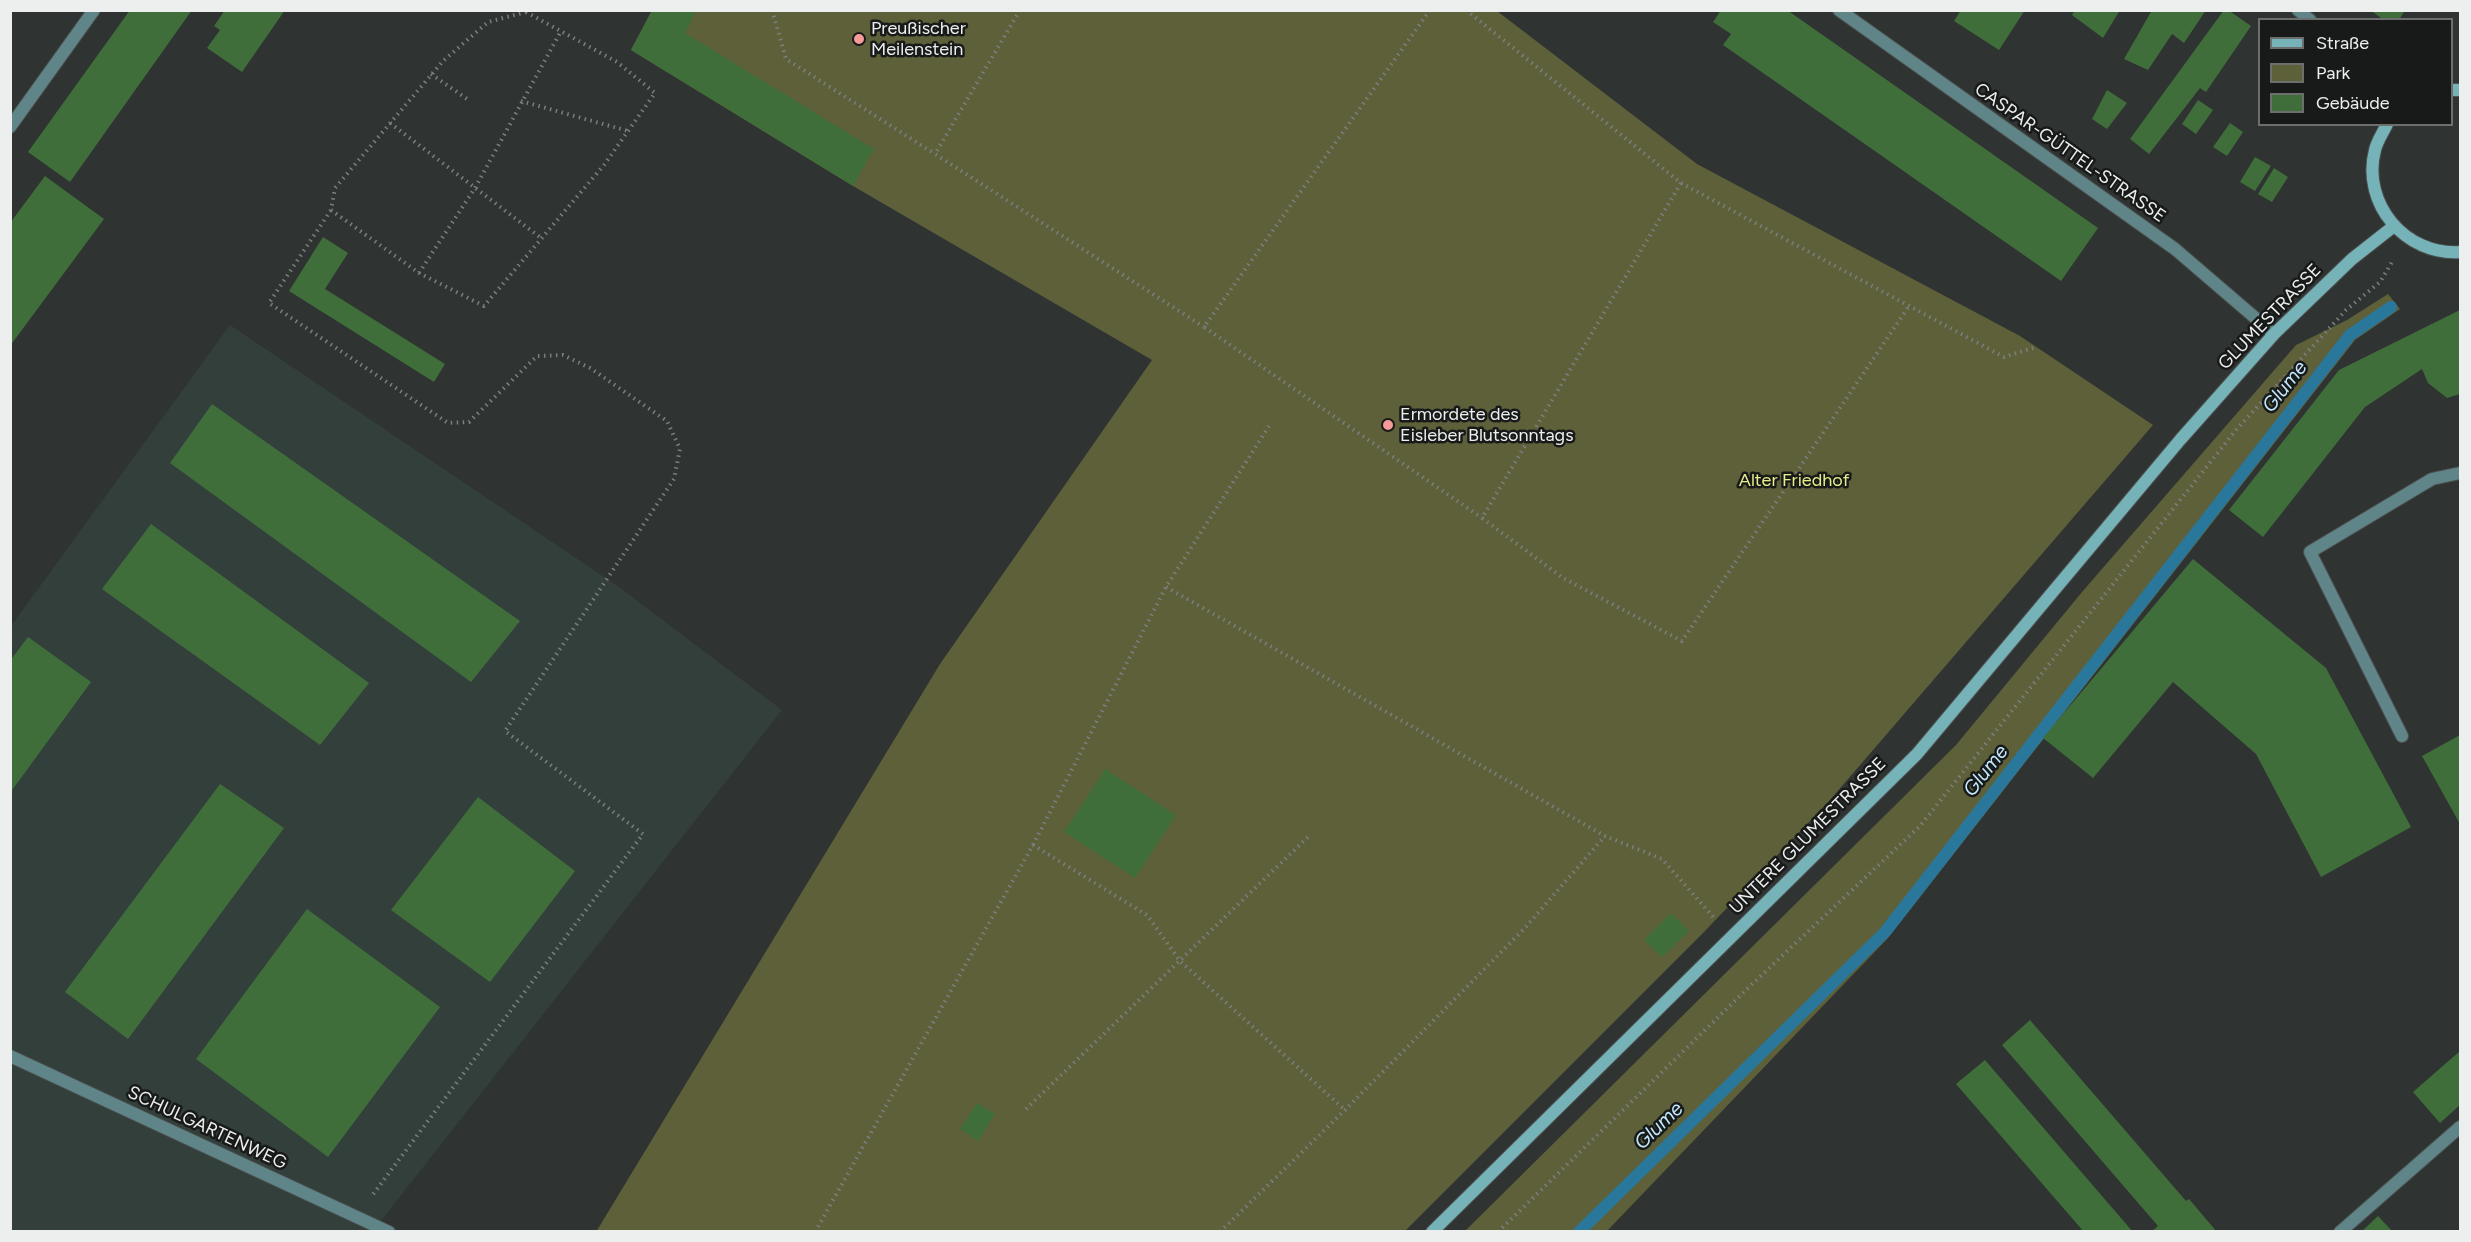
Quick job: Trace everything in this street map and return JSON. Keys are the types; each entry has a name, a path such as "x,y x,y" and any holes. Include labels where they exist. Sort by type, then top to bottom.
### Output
{"street":[{"path":"10,127 94,10"},
{"name":"CASPAR-GÜTTEL-STRASSE","path":"1839,10 2175,249 2274,334"},
{"path":"2386,126 2375,149 2372,177 2379,203 2394,226 2406,237 2426,248 2449,253 2460,252"},
{"name":"GLUMESTRASSE","path":"2180,440 2274,334 2352,259 2394,226"},
{"name":"UNTERE GLUMESTRASSE","path":"1432,1232 1917,754 2180,440"},
{"path":"2402,736 2310,552 2432,479 2460,473"},
{"name":"SCHULGARTENWEG","path":"10,1056 388,1232"},
{"path":"2340,1232 2460,1127"}],"path":[{"path":"772,10 786,59 1204,327 1482,518 1563,578 1682,641 1909,306"},
{"path":"935,154 1020,10"},
{"path":"1204,327 1430,10"},
{"path":"1466,10 1682,183 2004,357 2036,347"},
{"path":"331,210 419,273 484,306 604,165 655,93 617,62 526,12 488,22 443,61 335,188 331,210 269,303 448,423 470,422 537,356 563,355 590,368 667,421 680,449 674,478 504,731 643,834 356,1217"},
{"path":"419,273 475,188 561,31"},
{"path":"432,74 470,101"},
{"path":"521,101 628,131"},
{"path":"390,123 541,238"},
{"path":"1482,518 1682,183"},
{"path":"1498,1232 1747,989 1920,826 2236,430 2346,310 2380,282 2406,237"},
{"path":"815,1232 1033,845 1166,587 1269,426"},
{"path":"1166,587 1605,836 1662,859 1731,937"},
{"path":"1026,1109 1311,834"},
{"path":"1220,1232 1345,1110 1524,929 1605,836"},
{"path":"1033,845 1147,915 1179,962 1345,1110"}],"shaded area":[{"path":"230,325 619,587 782,710 373,1231 11,1232 11,626"}],"green space":[{"name":"Alter Friedhof","path":"652,11 1497,11 1697,164 2020,336 2153,425 1830,800 1705,931 1405,1231 596,1232 940,664 1152,360 853,186 631,50"},
{"path":"2388,294 2400,309 2355,340 1888,938 1607,1231 1464,1232 1956,745 2082,592 2296,345 2347,320"}],"building":[{"path":"130,10 192,10 70,182 28,152"},
{"path":"225,10 285,10 242,72 207,48 220,30 214,26"},
{"path":"652,10 697,10 685,33 874,149 853,186 631,50"},
{"path":"1721,10 1787,10 2098,228 2061,281 1723,45 1731,34 1713,22"},
{"path":"1961,10 2025,10 1999,50 1954,21"},
{"path":"2075,10 2120,10 2103,38 2072,15"},
{"path":"2152,10 2206,10 2184,43 2172,34 2148,70 2124,59"},
{"path":"2224,10 2228,10 2251,26 2206,92 2200,88 2149,154 2130,139"},
{"path":"2370,10 2405,10 2400,18 2381,18"},
{"path":"2107,90 2127,103 2107,129 2092,119"},
{"path":"2198,100 2213,110 2196,134 2182,124"},
{"path":"2230,123 2243,132 2227,156 2213,147"},
{"path":"2255,157 2271,166 2255,191 2240,182"},
{"path":"2274,168 2288,177 2272,202 2258,194"},
{"path":"45,176 104,219 10,346 10,223"},
{"path":"323,237 348,253 325,289 445,364 434,382 289,291"},
{"path":"2460,310 2460,394 2447,398 2428,383 2422,369 2365,407 2263,537 2229,510 2339,370"},
{"path":"212,404 520,621 471,682 170,463"},
{"path":"151,524 369,683 320,745 102,589"},
{"path":"2193,559 2326,668 2411,827 2321,877 2256,754 2173,682 2093,778 2043,738"},
{"path":"28,637 91,682 10,793 10,661"},
{"path":"2460,735 2460,824 2422,756"},
{"path":"1105,769 1176,815 1135,878 1064,832"},
{"path":"220,784 284,828 128,1039 65,992"},
{"path":"478,797 575,871 490,982 391,910"},
{"path":"307,909 440,1007 328,1157 196,1059"},
{"path":"1671,913 1689,931 1662,957 1644,940"},
{"path":"2030,1020 2186,1201 2189,1199 2217,1232 2151,1232 2158,1226 2002,1045"},
{"path":"2460,1051 2460,1105 2440,1123 2413,1092"},
{"path":"1985,1060 2133,1232 2084,1232 1956,1084"},
{"path":"977,1103 995,1114 978,1141 960,1129"},
{"path":"2378,1216 2393,1232 2361,1232"}],"waterway":[{"name":"Glume","path":"1579,1232 1885,932 2350,335 2391,307"}],"place":[{"name":"Preußischer Meilenstein","path":"859,39"},
{"name":"Ermordete des Eisleber Blutsonntags","path":"1388,425"}]}
